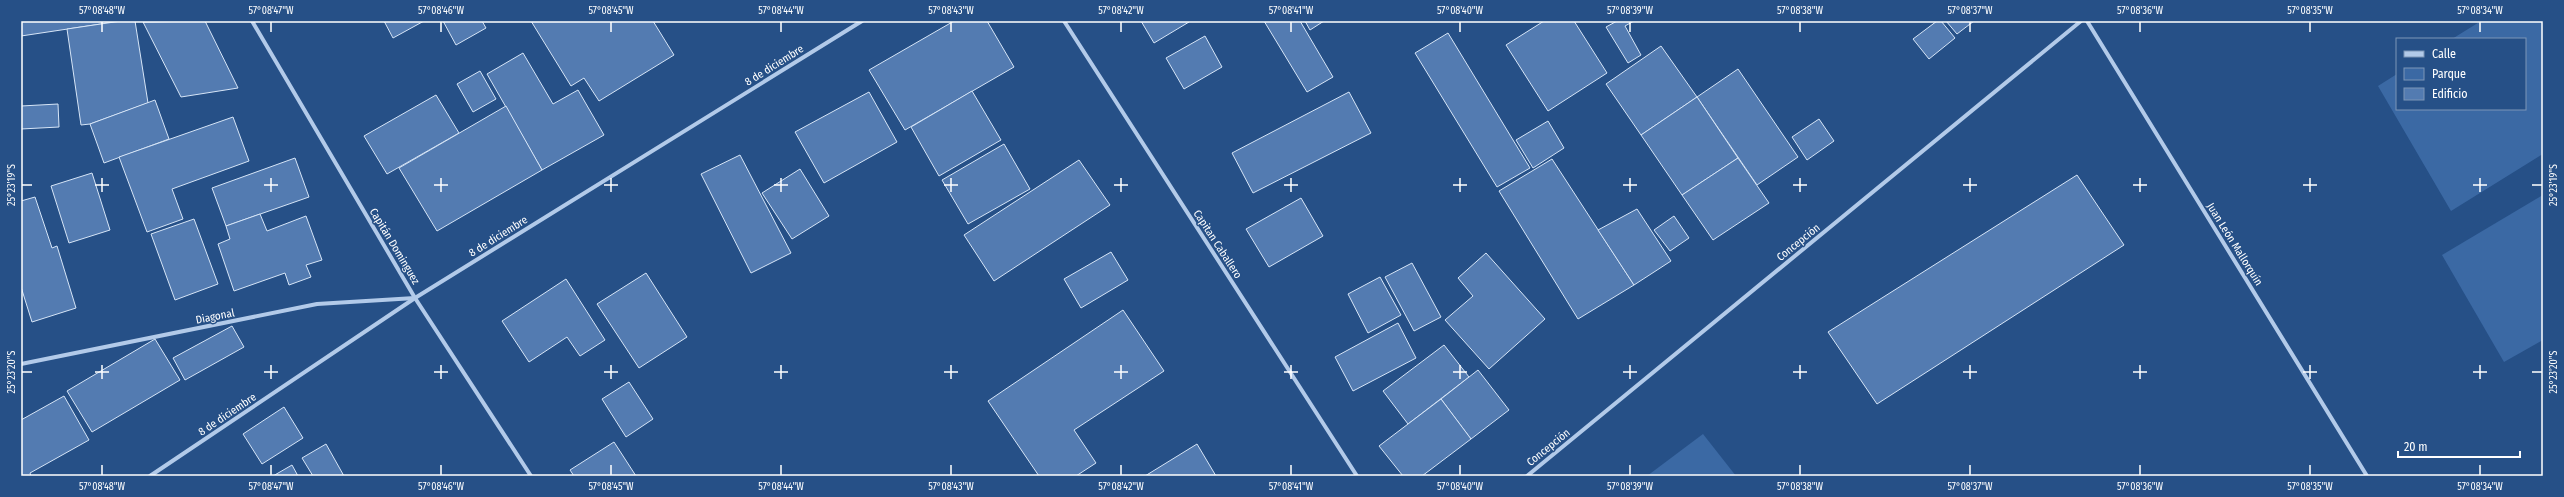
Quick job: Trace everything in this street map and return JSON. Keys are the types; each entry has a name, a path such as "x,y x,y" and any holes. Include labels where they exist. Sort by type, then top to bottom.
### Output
{"street":[{"name":"Capitán Dominguez","path":"252,21 415,298 531,476"},
{"name":"8 de diciembre","path":"150,476 415,298 862,21"},
{"name":"Capitan Caballero","path":"1064,21 1357,476"},
{"name":"Concepción","path":"1527,476 2081,21"},
{"name":"Juan León Mallorquín","path":"2087,21 2367,476"},
{"name":"Diagonal","path":"21,364 317,304 415,298"}],"green space":[{"path":"2481,21 2543,21 2543,154 2451,211 2378,86 2396,75 2396,110 2526,110 2526,38 2454,38"},
{"path":"2543,195 2543,340 2504,362 2442,255"},
{"path":"1703,434 1736,476 1647,476"}],"building":[{"path":"21,21 121,21 21,36"},
{"path":"121,21 135,21 148,103 90,124 81,125 67,29"},
{"path":"205,21 238,88 181,97 143,22"},
{"path":"384,21 424,21 393,38"},
{"path":"443,21 482,21 486,28 456,45"},
{"path":"531,21 653,21 674,55 599,101 584,78 571,86"},
{"path":"954,21 987,21 1014,67 905,130 869,70"},
{"path":"1141,21 1188,21 1189,22 1154,43"},
{"path":"1264,21 1300,21 1333,77 1307,92"},
{"path":"1305,21 1324,21 1310,30"},
{"path":"1544,21 1574,21 1607,73 1548,111 1506,45"},
{"path":"1617,21 1634,21 1625,26 1641,55 1628,63 1606,27"},
{"path":"1937,21 1941,21 1955,38 1929,59 1913,39"},
{"path":"1946,21 1974,21 1957,34"},
{"path":"1448,33 1530,168 1497,187 1415,53"},
{"path":"1205,36 1222,67 1184,89 1166,58"},
{"path":"1661,46 1697,97 1641,135 1606,84"},
{"path":"523,53 553,104 578,90 604,135 542,170 487,74"},
{"path":"1738,69 1798,157 1757,185 1697,97"},
{"path":"480,71 496,99 473,112 457,84"},
{"path":"972,91 1001,140 939,176 911,127"},
{"path":"869,92 897,142 824,183 795,132"},
{"path":"1349,92 1371,133 1253,193 1232,153"},
{"path":"436,95 459,133 387,174 364,136"},
{"path":"1697,97 1738,158 1682,195 1641,135"},
{"path":"155,100 169,139 104,163 90,124"},
{"path":"58,104 59,127 21,129 21,106"},
{"path":"506,106 542,170 437,231 399,168"},
{"path":"233,117 249,161 172,189 183,219 147,232 119,157"},
{"path":"1819,119 1834,141 1807,160 1792,137"},
{"path":"1548,121 1564,148 1533,168 1516,140"},
{"path":"1004,144 1030,189 968,224 942,180"},
{"path":"740,155 791,253 751,273 701,174"},
{"path":"295,158 309,197 226,226 212,188"},
{"path":"1738,158 1769,203 1713,240 1682,195"},
{"path":"1552,159 1634,285 1578,319 1499,191"},
{"path":"1079,160 1110,205 994,281 964,235"},
{"path":"800,169 829,216 792,239 762,193"},
{"path":"92,173 110,230 69,243 51,186"},
{"path":"2077,175 2124,245 1877,404 1828,332"},
{"path":"35,197 52,248 57,246 76,308 32,322 21,287 21,201"},
{"path":"1301,198 1323,236 1269,267 1246,229"},
{"path":"1637,209 1671,261 1634,285 1598,230"},
{"path":"260,214 267,231 306,216 322,260 306,265 311,277 289,285 285,273 234,291 218,244 230,239 226,226"},
{"path":"1674,216 1689,238 1670,251 1654,230"},
{"path":"194,219 218,284 175,300 151,234"},
{"path":"1111,252 1128,280 1081,308 1064,279"},
{"path":"1486,253 1545,319 1489,369 1445,320 1473,296 1458,278"},
{"path":"1412,263 1441,317 1414,331 1385,277"},
{"path":"646,273 687,337 639,368 597,304"},
{"path":"1380,277 1401,315 1368,333 1348,294"},
{"path":"566,279 605,340 580,356 567,337 529,362 502,321"},
{"path":"1123,310 1164,371 1074,430 1096,463 1076,476 1039,476 988,401"},
{"path":"1398,323 1416,358 1353,391 1335,357"},
{"path":"232,326 244,347 185,380 173,358"},
{"path":"155,339 180,380 92,432 67,391"},
{"path":"1444,345 1469,377 1408,424 1383,391"},
{"path":"1478,370 1509,410 1471,439 1441,399"},
{"path":"629,382 653,419 626,437 602,399"},
{"path":"64,396 89,440 30,473 31,476 21,476 21,420"},
{"path":"1441,399 1471,439 1422,476 1403,476 1379,446"},
{"path":"284,407 303,438 262,464 243,434"},
{"path":"614,442 636,476 574,476 570,470"},
{"path":"326,444 344,476 313,476 302,458"},
{"path":"1197,444 1216,476 1145,476"},
{"path":"292,465 298,476 273,476"}]}
